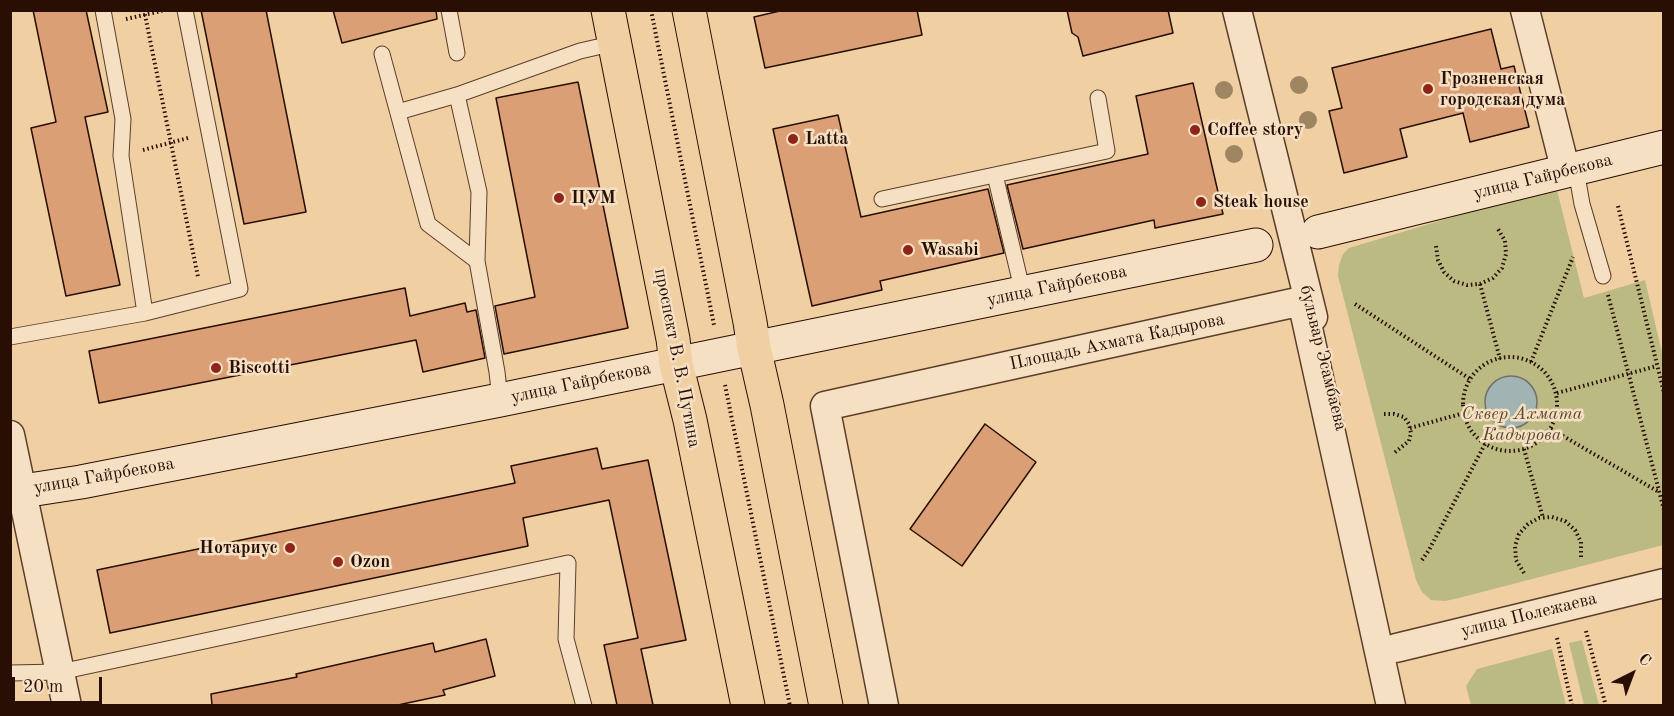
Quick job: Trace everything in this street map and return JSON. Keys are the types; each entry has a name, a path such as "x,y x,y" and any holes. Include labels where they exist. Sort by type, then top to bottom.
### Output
{"main road":[{"name":"проспект В. В. Путина","path":"608,10 676,364 690,420 748,705"},
{"path":"689,10 826,705"}],"street":[{"name":"бульвар Эсамбаева","path":"1236,10 1409,705"},
{"path":"1525,10 1571,171"},
{"name":"улица Гайрбекова","path":"1317,232 1664,147"},
{"name":"улица Гайрбекова","path":"17,492 81,482 500,400 1256,245"},
{"name":"Площадь Ахмата Кадырова","path":"884,705 825,406 1302,301 1391,705"},
{"path":"10,435 17,492 67,705"},
{"name":"улица Полежаева","path":"1396,648 1664,583"}],"lane":[{"path":"10,337 145,314 240,289 185,10"},
{"path":"449,10 458,53"},
{"path":"104,18 123,119 121,156 145,314"},
{"path":"398,112 457,95 580,51 615,43"},
{"path":"382,54 428,224 477,261"},
{"path":"457,95 479,192 477,261 500,400"},
{"path":"882,199 1107,151 1098,98"},
{"path":"1571,171 1603,276"},
{"path":"995,175 1023,293"},
{"path":"10,673 60,672 568,563 566,639 584,705"}],"path":[{"path":"104,18 163,10"},
{"path":"651,10 715,330 718,355 790,705"},
{"path":"144,13 203,299"},
{"path":"121,156 209,133"},
{"path":"1618,206 1664,393"},
{"path":"1436,246 1438,260 1444,272 1454,281 1467,285 1480,284 1493,278 1502,268 1506,254 1505,241 1498,229"},
{"path":"1531,362 1573,255 1595,247"},
{"path":"1603,276 1664,510"},
{"path":"1480,284 1500,358"},
{"path":"1355,304 1470,379"},
{"path":"1511,357 1531,362 1540,367 1551,379 1557,393 1558,409 1551,429 1534,446 1524,449 1504,451 1485,444 1477,438 1468,425 1464,413 1464,394 1470,379 1481,367 1500,358 1511,357"},
{"path":"1557,393 1657,366"},
{"path":"1410,428 1464,413"},
{"path":"1384,414 1404,417 1410,428 1409,441 1394,453"},
{"path":"1551,429 1659,492"},
{"path":"1422,560 1485,444"},
{"path":"1524,449 1543,518"},
{"path":"1524,573 1516,560 1515,546 1519,534 1527,524 1543,518 1552,517 1565,521 1575,530 1581,542 1581,558"},
{"path":"1586,630 1606,705"},
{"path":"1556,638 1572,705"}],"green space":[{"name":"Сквер Ахмата Кадырова","path":"1556,186 1584,298 1645,280 1663,357 1663,545 1455,599 1431,600 1422,592 1416,580 1338,276 1339,265 1343,254 1349,248"},
{"path":"1582,640 1599,705 1584,705 1569,643"},
{"path":"1552,649 1566,705 1471,705 1466,686 1477,669"}],"shaded area":[{"path":"1506,376 1516,376 1530,383 1537,402 1530,421 1516,428 1506,428 1496,424 1489,417 1485,407 1485,397 1489,387 1496,380"}],"building":[{"path":"33,10 86,10 108,112 85,117 120,285 66,296 31,128 56,122"},
{"path":"201,10 266,10 306,212 244,224"},
{"path":"333,10 436,10 437,19 342,43"},
{"path":"784,10 917,10 922,35 765,68 754,17"},
{"path":"1067,10 1168,10 1173,33 1083,56 1078,37 1072,33"},
{"name":"Грозненская городская дума","path":"1491,29 1501,69 1514,66 1529,127 1470,142 1463,113 1400,129 1407,157 1344,173 1329,111 1342,108 1332,68"},
{"name":"ЦУМ","path":"578,82 628,328 504,354 495,306 535,297 496,98"},
{"path":"1193,83 1223,214 1155,228 1154,220 1023,249 1007,185 1148,154 1136,96"},
{"path":"838,115 861,217 988,189 1004,253 880,281 882,290 812,306 773,129"},
{"path":"405,288 410,316 465,303 467,312 476,310 485,358 423,372 416,340 99,403 89,351"},
{"path":"985,424 1036,462 962,566 910,529"},
{"path":"597,448 602,469 648,460 686,640 641,649 653,705 617,705 604,645 638,638 609,500 523,518 528,546 110,633 97,570 515,483 511,466"},
{"path":"486,639 495,676 443,690 445,695 398,705 212,705 211,694 297,677 296,674 433,643 435,652"}],"place":[{"name":"Грозненская городская дума","path":"1428,89"},
{"name":"Coffee story","path":"1195,130"},
{"name":"Latta","path":"793,139"},
{"name":"ЦУМ","path":"559,198"},
{"name":"Steak house","path":"1201,202"},
{"name":"Wasabi","path":"908,250"},
{"name":"Biscotti","path":"216,368"},
{"name":"Нотариус","path":"290,548"},
{"name":"Ozon","path":"338,562"}]}
